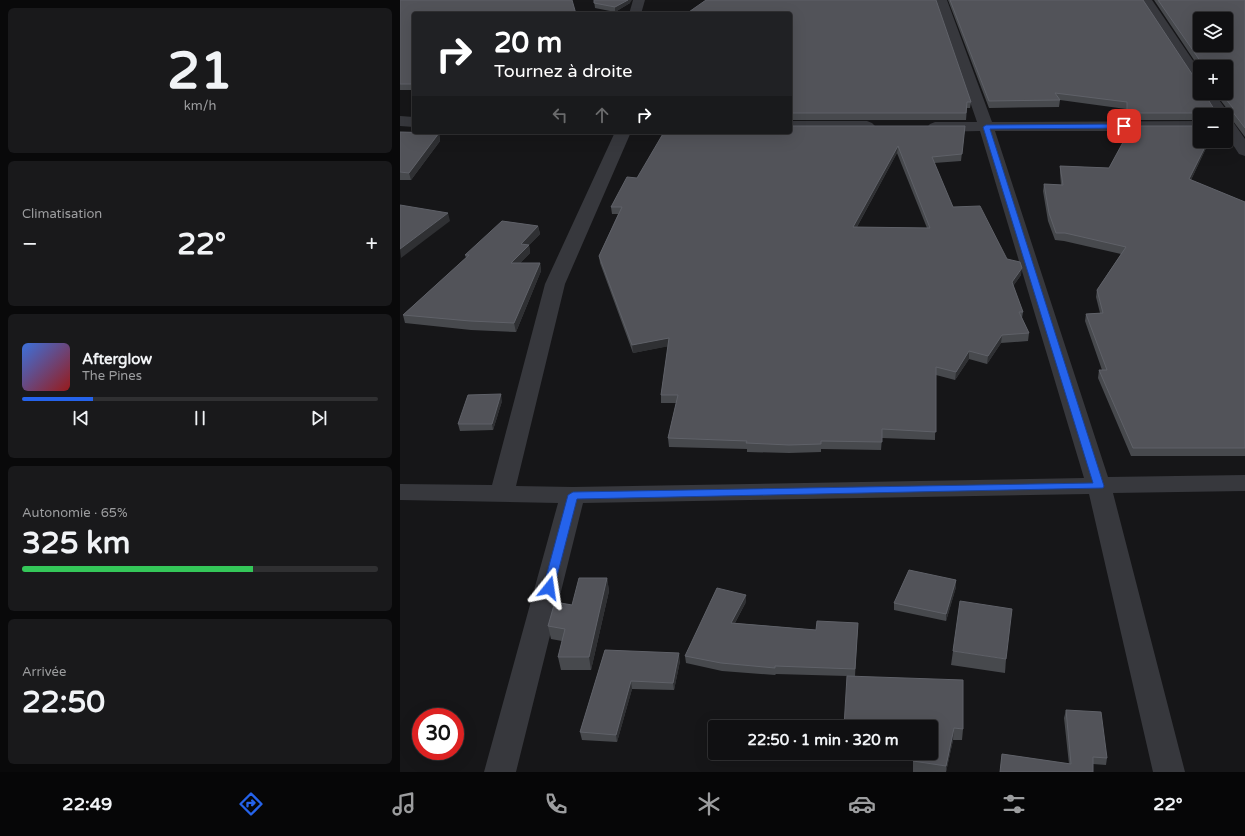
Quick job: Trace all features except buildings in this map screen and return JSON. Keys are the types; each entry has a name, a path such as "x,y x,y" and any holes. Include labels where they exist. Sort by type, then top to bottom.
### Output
{"street":[{"path":"635,12 639,0"},
{"path":"941,0 986,127 1099,486 1169,772"},
{"path":"1146,0 1193,71"},
{"path":"400,121 412,122"},
{"path":"1233,123 1245,126"},
{"path":"792,126 884,126"},
{"path":"924,126 1193,126"},
{"path":"1233,133 1245,151"},
{"path":"502,494 555,284 622,134"},
{"path":"400,492 573,495 1245,483"},
{"path":"500,772 573,495"}],"route":[{"path":"549,588 573,495 1099,486 986,127 1124,126"}]}
